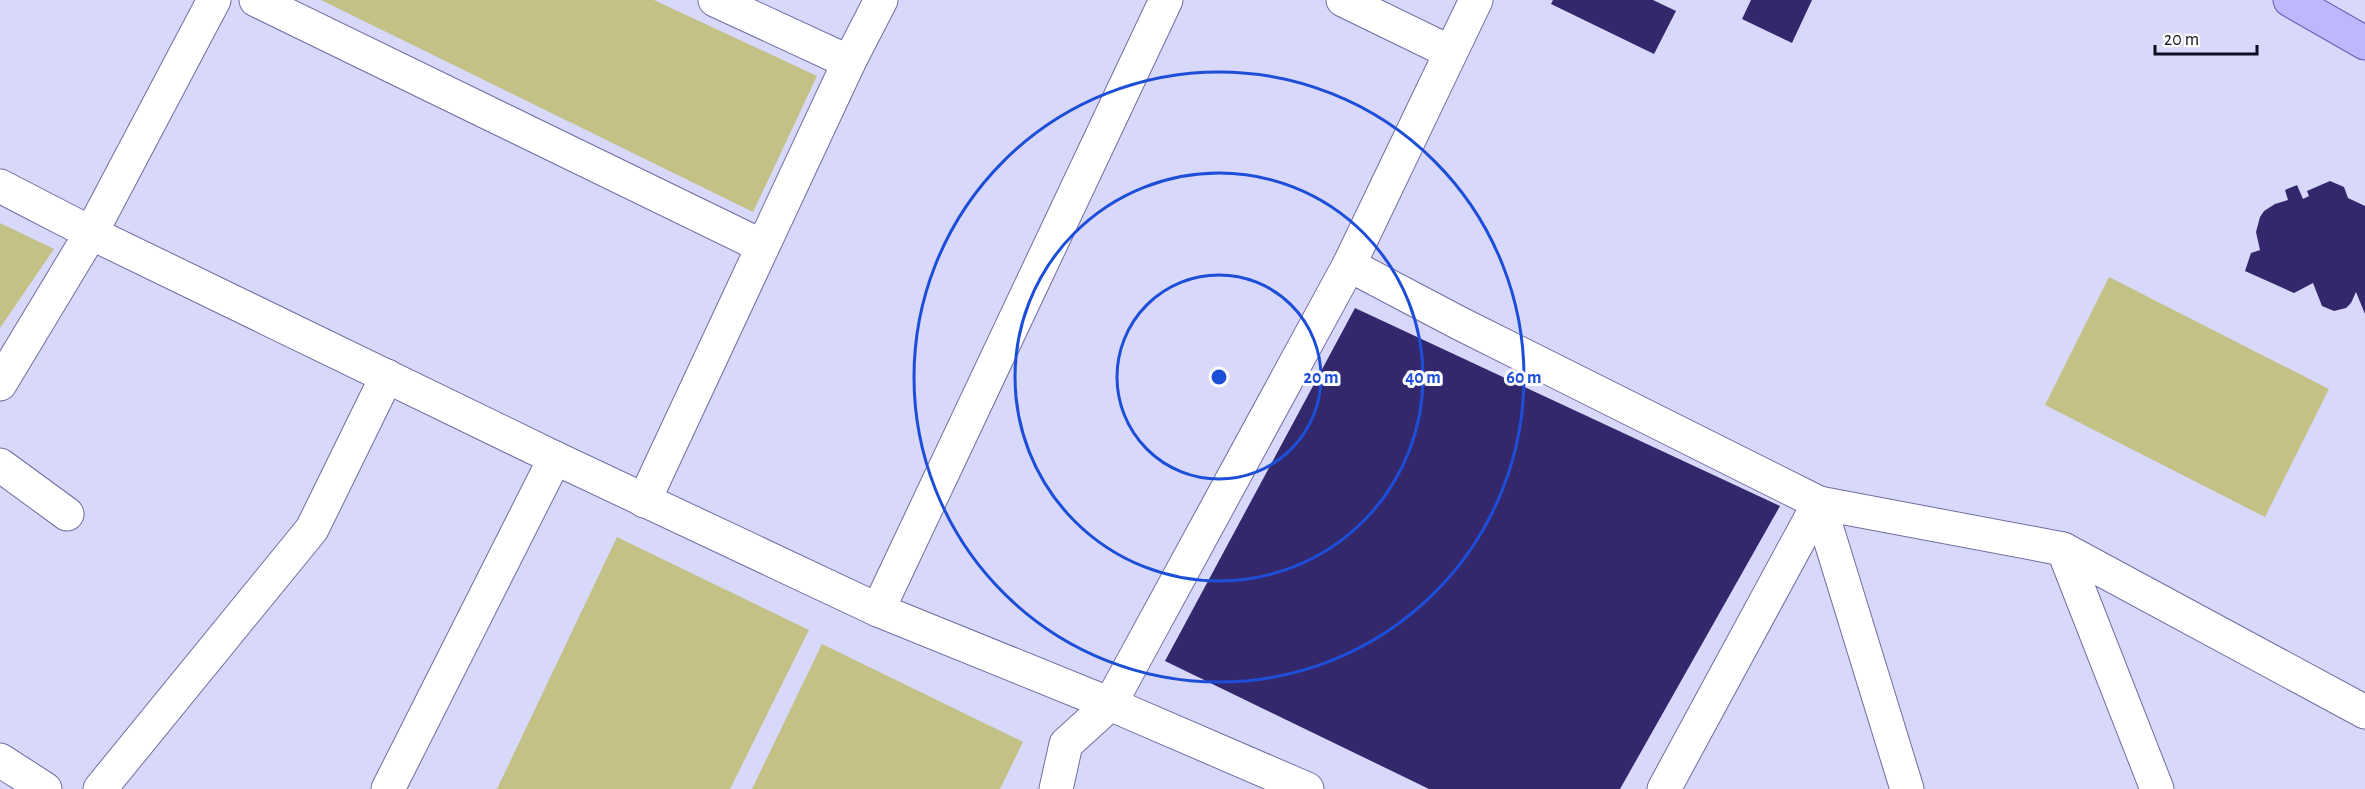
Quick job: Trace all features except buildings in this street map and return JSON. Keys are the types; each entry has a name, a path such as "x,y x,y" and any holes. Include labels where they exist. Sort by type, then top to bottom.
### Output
{"main road":[{"path":"2290,0 2365,43"}],"street":[{"path":"0,384 91,233 214,0"},
{"path":"256,0 762,246"},
{"path":"715,0 849,62"},
{"path":"644,501 849,62 881,0"},
{"path":"878,610 1166,0"},
{"path":"1343,0 1450,52"},
{"path":"1056,789 1066,744 1110,704 1349,265 1476,0"},
{"path":"0,186 91,233 644,501 878,610 1110,704 1306,789"},
{"path":"1349,265 1469,328 1819,503 2063,549 2365,712"},
{"path":"99,789 312,529 387,376"},
{"path":"388,789 555,458"},
{"path":"0,465 67,514"},
{"path":"1664,789 1819,503"},
{"path":"1819,503 1907,789"},
{"path":"2063,549 2157,789"},
{"path":"0,760 45,789"}],"shaded area":[{"path":"321,0 654,0 817,76 753,212"},
{"path":"0,223 54,249 0,328"},
{"path":"2109,277 2329,389 2265,517 2045,405"},
{"path":"617,537 809,630 730,789 497,789"},
{"path":"822,644 1023,742 1000,789 752,789"}]}
